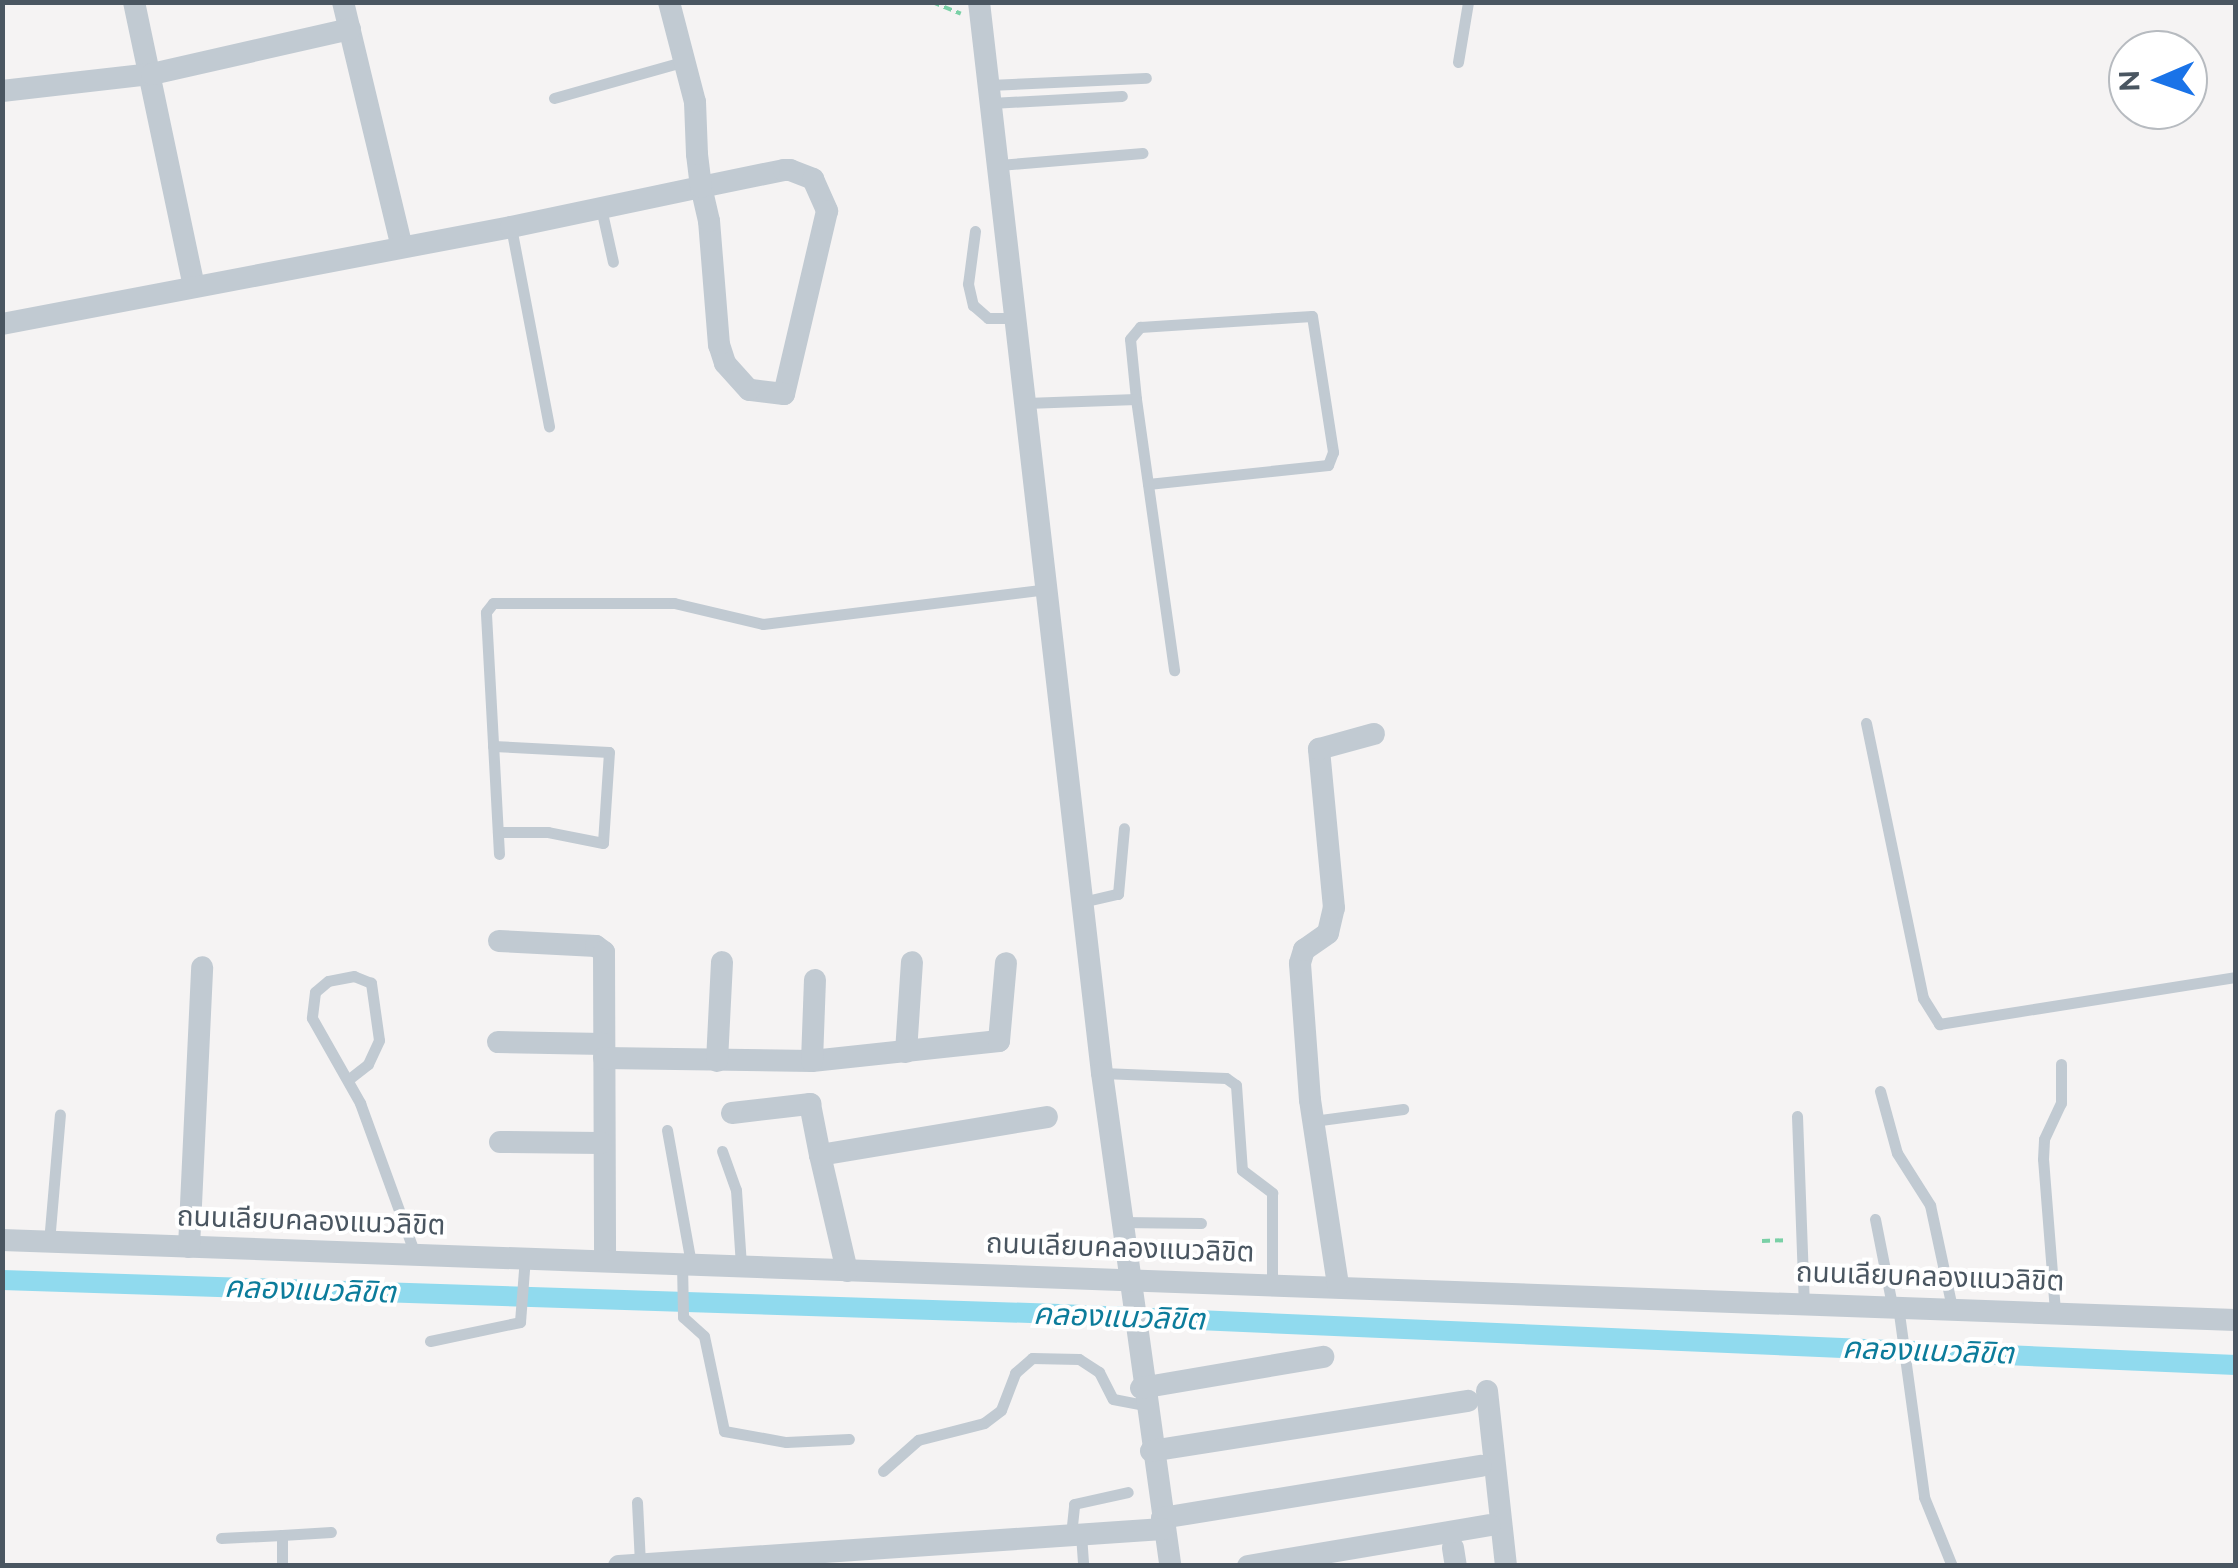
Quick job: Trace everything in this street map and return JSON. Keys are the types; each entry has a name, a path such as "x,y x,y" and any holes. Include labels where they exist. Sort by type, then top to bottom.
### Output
{"street":[{"path":"134,2 194,287"},
{"path":"344,2 402,247"},
{"path":"2,324 512,226 702,187 790,170 813,178 824,194 824,230 784,394 749,390 725,362 702,187 695,102 669,2"},
{"path":"980,8 1135,1344 1170,1566"},
{"path":"2,91 152,74 350,29"},
{"path":"1338,1285 1313,1121 1300,963 1304,950 1328,933 1334,908 1318,759 1326,744 1374,734"},
{"path":"499,942 602,948 605,1260"},
{"path":"717,1060 722,962"},
{"path":"906,1052 912,962"},
{"path":"498,1042 717,1060 812,1061 1004,1038 1006,963"},
{"path":"189,1247 202,968"},
{"path":"812,1061 815,980"},
{"path":"732,1113 810,1104 847,1271"},
{"path":"820,1156 1047,1117"},
{"path":"500,1142 602,1143"},
{"name":"ถนนเลียบคลองแนวลิขิต","path":"2,1240 416,1254 526,1265 605,1260 685,1268 740,1265 1129,1288 1272,1282 1804,1303 1896,1311 1952,1308 2236,1320"},
{"path":"1142,1396 1323,1357"},
{"path":"1152,1451 1477,1396 1506,1566"},
{"path":"619,1566 821,1560 1076,1534 1162,1524 1481,1466"},
{"path":"1248,1566 1490,1524"}],"lane":[{"path":"1458,62 1468,2"},
{"path":"554,98 682,62"},
{"path":"990,94 1146,78"},
{"path":"990,94 1122,96"},
{"path":"998,166 1143,154"},
{"path":"601,208 613,262"},
{"path":"512,226 549,426"},
{"path":"974,231 968,284 972,305 988,318 1016,318"},
{"path":"1148,484 1328,465 1333,452 1312,316 1140,327 1130,339 1136,398 1148,484 1174,670"},
{"path":"1026,403 1136,398"},
{"path":"499,854 486,612 506,600 693,605 763,624 1047,589"},
{"path":"1866,723 1923,998 1938,1024 2236,977"},
{"path":"493,746 610,752 603,843 498,832"},
{"path":"1082,902 1118,894 1124,828"},
{"path":"348,1079 375,1054 379,1040 372,983 354,976 328,982 311,1006 318,1034 348,1079 416,1254"},
{"path":"2055,1311 2043,1159 2044,1139 2061,1103 2061,1064"},
{"path":"1102,1073 1226,1078 1236,1085 1242,1170 1272,1194 1272,1282"},
{"path":"1880,1091 1897,1154 1930,1206 1952,1308"},
{"path":"1313,1121 1403,1109"},
{"path":"49,1242 60,1114"},
{"path":"1797,1116 1804,1303"},
{"path":"667,1130 685,1268 682,1308 685,1322 704,1336 724,1431 786,1442 850,1439"},
{"path":"722,1151 736,1190 740,1265"},
{"path":"1875,1218 1896,1311 1924,1497 1952,1566"},
{"path":"1121,1222 1201,1223"},
{"path":"430,1341 514,1325 525,1304 526,1265"},
{"path":"883,1470 918,1440 984,1423 1001,1410 1015,1373 1032,1358 1068,1356 1088,1363 1113,1399 1142,1396"},
{"path":"1082,1566 1074,1504 1128,1492"},
{"path":"636,1502 640,1564"},
{"path":"221,1538 331,1532"},
{"path":"282,1535 282,1566"}],"path":[{"path":"932,2 955,14 980,8"},
{"path":"1762,1241 1802,1238"}],"waterway":[{"name":"คลองแนวลิขิต","path":"2,1280 1059,1314 2236,1365"}]}
